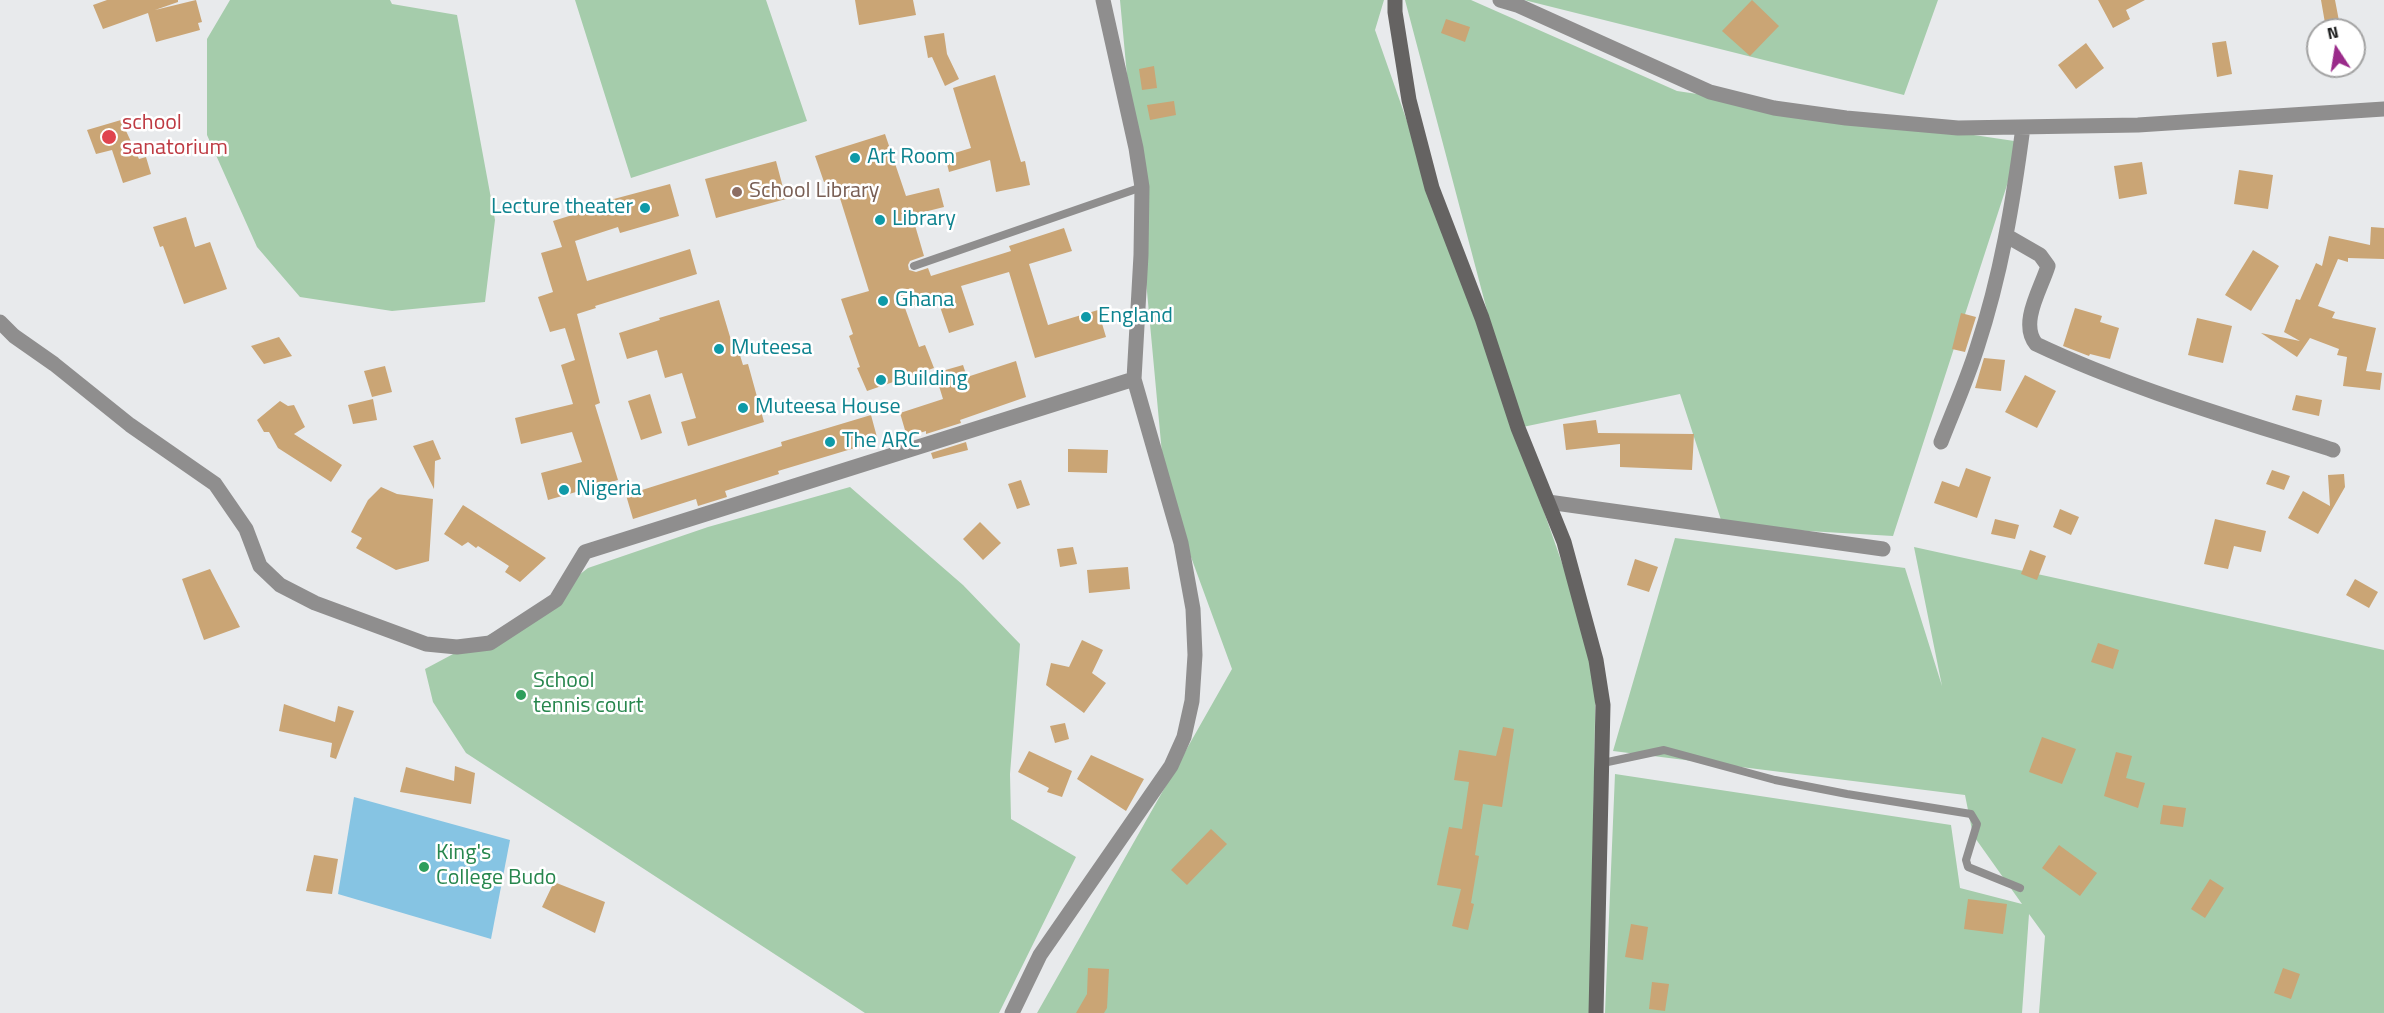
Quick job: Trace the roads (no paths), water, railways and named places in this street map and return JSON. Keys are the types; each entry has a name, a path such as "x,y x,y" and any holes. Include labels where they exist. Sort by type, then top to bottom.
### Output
{"street":[{"path":"1012,1013 1040,955 1171,766 1184,737 1192,701 1195,655 1193,609 1181,543 1134,379 1141,255 1142,188 1136,148 1102,0"},
{"path":"1395,0 1409,100 1432,188 1482,318 1518,428 1564,542 1596,660 1604,705 1596,1013"},
{"path":"1500,0 1517,5 1710,92 1774,108 1846,118 1958,128 2023,127 2138,125 2384,109"},
{"path":"1941,442 1977,349 2007,236 2023,127"},
{"path":"2007,236 2040,255 2048,266 2029,322 2031,337 2036,344 2086,367 2148,390 2333,450"},
{"path":"0,322 14,336 54,364 130,425 215,484 246,529 260,566 280,585 315,603 426,644 457,647 490,643 556,600 585,552 1134,379"},
{"path":"1548,502 1884,549"}],"lane":[{"path":"914,266 1142,188"},
{"path":"1603,763 1664,750 1775,780 1971,814 1977,824 1966,860 1968,867 2020,888"}],"water":[{"name":"King's College Budo","path":"354,797 510,840 491,939 338,894"}],"place":[{"name":"school sanatorium","path":"109,137"},
{"name":"Art Room","path":"855,158"},
{"name":"School Library","path":"737,192"},
{"name":"Lecture theater","path":"645,208"},
{"name":"Library","path":"880,220"},
{"name":"Ghana","path":"883,301"},
{"name":"England","path":"1086,317"},
{"name":"Muteesa","path":"719,349"},
{"name":"Building","path":"881,380"},
{"name":"Muteesa House","path":"743,408"},
{"name":"The ARC","path":"830,442"},
{"name":"Nigeria","path":"564,490"},
{"name":"School tennis court","path":"521,695"},
{"name":"King's College Budo","path":"424,867"}]}
